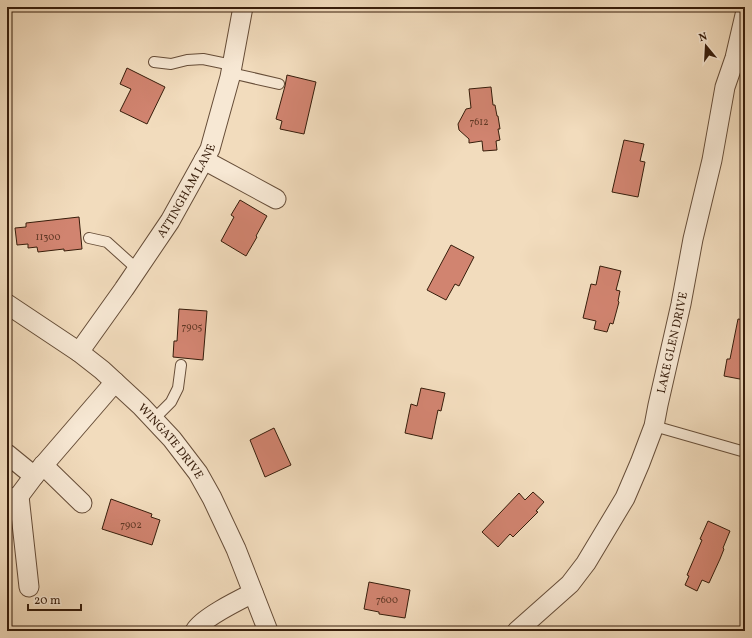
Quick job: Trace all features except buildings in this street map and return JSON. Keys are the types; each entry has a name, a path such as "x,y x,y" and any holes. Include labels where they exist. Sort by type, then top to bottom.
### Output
{"street":[{"name":"ATTINGHAM LANE","path":"78,352 170,221 210,148 232,69 243,7"},
{"name":"LAKE GLEN DRIVE","path":"517,631 570,584 586,563 625,498 654,426 681,304 693,239 712,160 725,87 735,58 745,15"},
{"path":"204,160 276,199"},
{"name":"WINGATE DRIVE","path":"7,304 78,352 115,382 141,406 172,439 198,473 212,498 230,536 268,631"},
{"path":"29,587 13,498 115,382"},
{"path":"7,454 39,470 82,503"},
{"path":"195,631 198,626 223,609 253,593"}],"lane":[{"path":"154,62 171,64 187,60 202,59 279,84"},
{"path":"89,238 107,242 137,269"},
{"path":"154,420 171,402 178,388 180,365"},
{"path":"654,426 745,452"}]}
